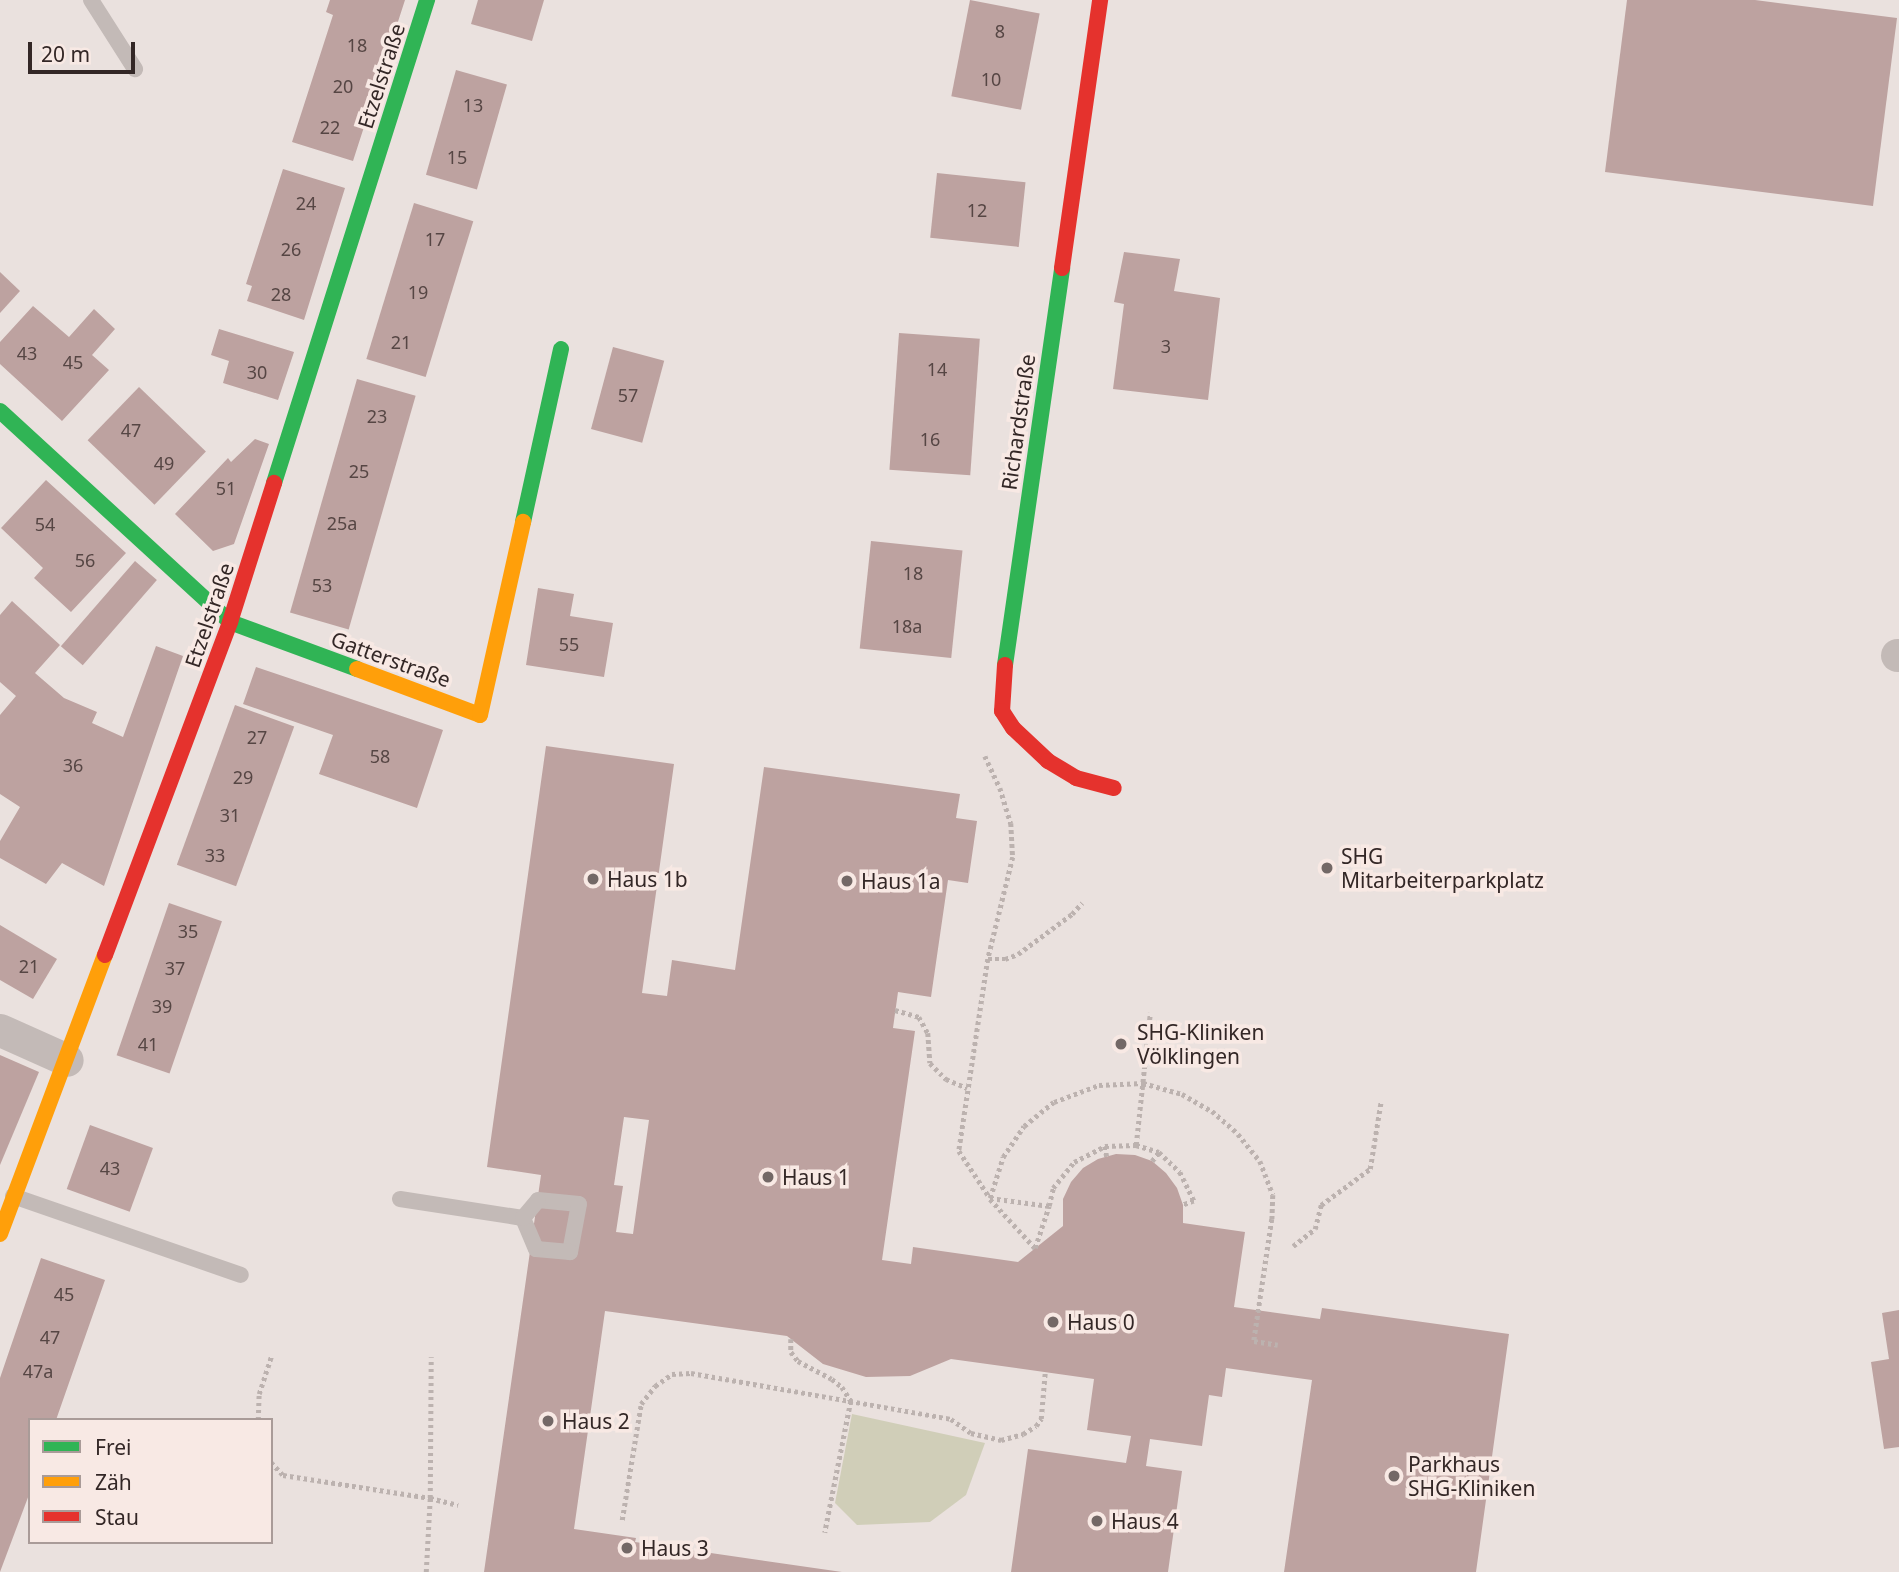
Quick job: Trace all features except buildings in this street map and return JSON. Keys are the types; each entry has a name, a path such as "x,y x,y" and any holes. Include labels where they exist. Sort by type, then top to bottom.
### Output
{"street":[{"name":"Etzelstraße","path":"0,1234 230,622 427,0"},
{"name":"Richardstraße","path":"1100,0 1009,631 1002,711 1013,728 1048,761 1076,778 1114,788"},
{"name":"Gatterstraße","path":"0,411 230,622 480,715 561,349"},
{"path":"0,1030 67,1060"}],"lane":[{"path":"91,0 135,69"},
{"path":"13,1196 241,1275"},
{"path":"400,1199 523,1218"}],"path":[{"path":"983,752 1000,788 1011,823 1013,857 988,959 959,1151 990,1198 1035,1248 1053,1188 1074,1162 1105,1146 1136,1145 1159,1152 1181,1172 1194,1201 1182,1205"},
{"path":"988,959 1005,959 1018,954 1072,914 1082,903"},
{"path":"895,1010 919,1017 928,1033 930,1063 946,1079 967,1088"},
{"path":"1136,1145 1150,1013"},
{"path":"990,1198 1003,1157 1024,1126 1055,1102 1099,1085 1143,1083 1182,1094 1212,1111 1238,1134 1260,1161 1273,1195 1254,1342 1278,1345"},
{"path":"1293,1247 1315,1229 1321,1205 1370,1168 1381,1101"},
{"path":"1105,1146 1107,1157"},
{"path":"1152,1161 1159,1152"},
{"path":"990,1198 1049,1206"},
{"path":"791,1339 791,1352 797,1361 832,1379 842,1387 851,1401 825,1532"},
{"path":"258,1418 259,1394 271,1356"},
{"path":"426,1572 430,1498 431,1357"},
{"path":"622,1520 641,1404 655,1386 673,1374 691,1374 951,1419 971,1433 1001,1440 1023,1434 1036,1426 1041,1419 1045,1372"},
{"path":"273,1464 283,1475 430,1498 458,1505"}],"shaded area":[{"path":"852,1414 985,1443 966,1495 930,1522 857,1525 835,1503"}],"traffic: fast":[{"path":"274,483 427,0"},
{"path":"1005,665 1062,268"},
{"path":"523,522 561,349"},
{"path":"0,411 230,622 357,669"}],"traffic: slow":[{"path":"357,669 480,715 523,522"},
{"path":"0,1234 105,955"}],"traffic: jam":[{"path":"1062,268 1100,0"},
{"path":"105,955 230,622 274,483"},
{"path":"1005,665 1002,711 1013,728 1048,761 1076,778 1114,788"}],"place":[{"name":"SHG Mitarbeiterparkplatz","path":"1327,868"},
{"name":"Haus 1b","path":"593,879"},
{"name":"Haus 1a","path":"847,881"},
{"name":"SHG-Kliniken Völklingen","path":"1121,1044"},
{"name":"Haus 1","path":"768,1177"},
{"name":"Haus 0","path":"1053,1322"},
{"name":"Haus 2","path":"548,1421"},
{"name":"Parkhaus SHG-Kliniken","path":"1394,1476"},
{"name":"Haus 4","path":"1097,1521"},
{"name":"Haus 3","path":"627,1548"}]}
